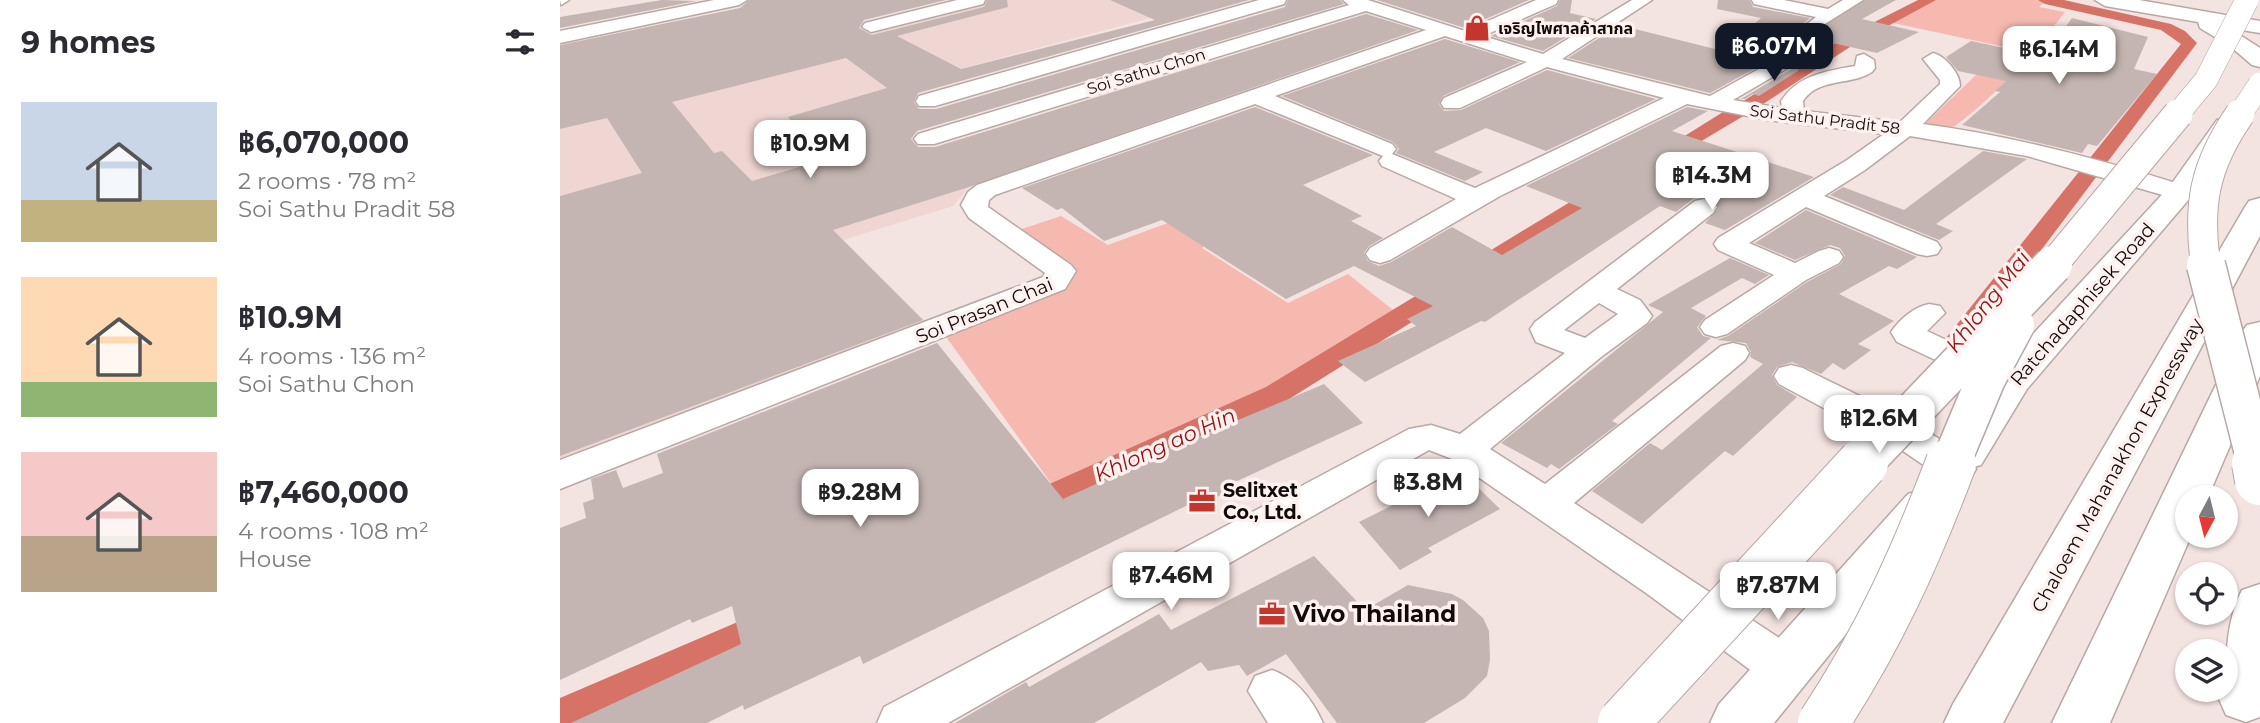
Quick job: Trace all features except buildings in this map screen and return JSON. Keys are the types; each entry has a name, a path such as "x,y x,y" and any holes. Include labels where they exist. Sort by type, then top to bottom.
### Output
{"main road":[{"path":"2105,0 2260,16"},
{"path":"2133,0 2260,25"},
{"path":"2199,0 2260,10"},
{"path":"1623,723 1888,436 2045,275 2206,80 2247,0"},
{"path":"2163,4 2260,25"},
{"path":"2163,4 2208,24 2239,42 2258,80 2213,160 2206,180 2202,221 2207,274 2246,413 2260,480"},
{"name":"Ratchadaphisek Road","path":"1740,723 1957,469 2011,382 2180,192 2258,80"},
{"name":"Chaloem Mahanakhon Expressway","path":"1973,723 2260,207"},
{"path":"1823,723 1860,668 1893,606 1918,551 1951,459 1983,385 2003,344 2045,275"},
{"path":"2081,723 2260,333"},
{"path":"2248,688 2260,604"}],"street":[{"path":"560,37 739,0"},
{"path":"871,27 977,0"},
{"path":"927,101 1278,0"},
{"name":"Soi Prasan Chai","path":"560,475 1055,283 1060,278 1061,271 978,212 974,205 977,197 986,190 1452,28 1550,0"},
{"path":"1452,103 1546,60 1644,0"},
{"path":"1698,100 1806,40 1831,15 1855,0"},
{"path":"1750,1 1831,15"},
{"name":"Soi Sathu Pradit 58","path":"1359,3 1452,28 1546,60 1698,100 1794,116 1976,139 2132,177 2180,192"},
{"name":"Soi Sathu Chon","path":"926,139 1359,3"},
{"path":"1388,12 1411,4"},
{"path":"1380,254 1422,226 1476,198 1698,100 1759,67 1759,63 1746,58"},
{"path":"1728,244 1856,165 1905,130 1950,86 1950,79 1933,59"},
{"path":"1794,116 1792,101 1798,92 1824,80 1861,71 1865,68 1864,60"},
{"path":"1483,62 1516,74"},
{"path":"1255,96 1388,155 1476,198"},
{"path":"1804,197 1927,248"},
{"path":"1589,351 1546,332 1704,207"},
{"path":"1679,226 1796,274"},
{"path":"1547,502 1796,274 1829,257"},
{"path":"1465,450 1636,316 1629,307 1597,290"},
{"path":"1925,327 1955,356 2011,382"},
{"path":"1791,376 1913,440 1957,469"},
{"path":"902,723 1409,444 1431,437 1465,450 1547,502 1785,668"}],"shaded area":[{"path":"980,0 1218,0 873,92 897,132 970,186 953,206 843,240 927,323 560,464 560,66 859,30"},
{"path":"1931,0 2047,0 2039,7 2065,12 2013,74 1952,128 1926,123 2005,47 1893,23"},
{"path":"1203,210 1218,235 1202,248 1288,303 1348,274 1398,314 1258,399 1056,490 944,334 1070,282 1076,270 1022,229 1061,216 1108,245"}],"waterway":[{"name":"Khlong ao Hin","path":"1751,104 1847,42 1929,0"},
{"name":"Khlong Mai","path":"1956,344 2189,43 2180,34 2166,27 2045,0"},
{"name":"Khlong ao Hin","path":"1661,157 1738,111"},
{"name":"Khlong ao Hin","path":"1026,509 1276,394 1611,187"},
{"name":"Khlong ao Hin","path":"560,718 775,622"}],"place":[{"name":"เจริญไพศาลค้าสากล","path":"1477,28"},
{"name":"Selitxet Co., Ltd.","path":"1202,501"},
{"name":"Vivo Thailand","path":"1272,614"}]}
